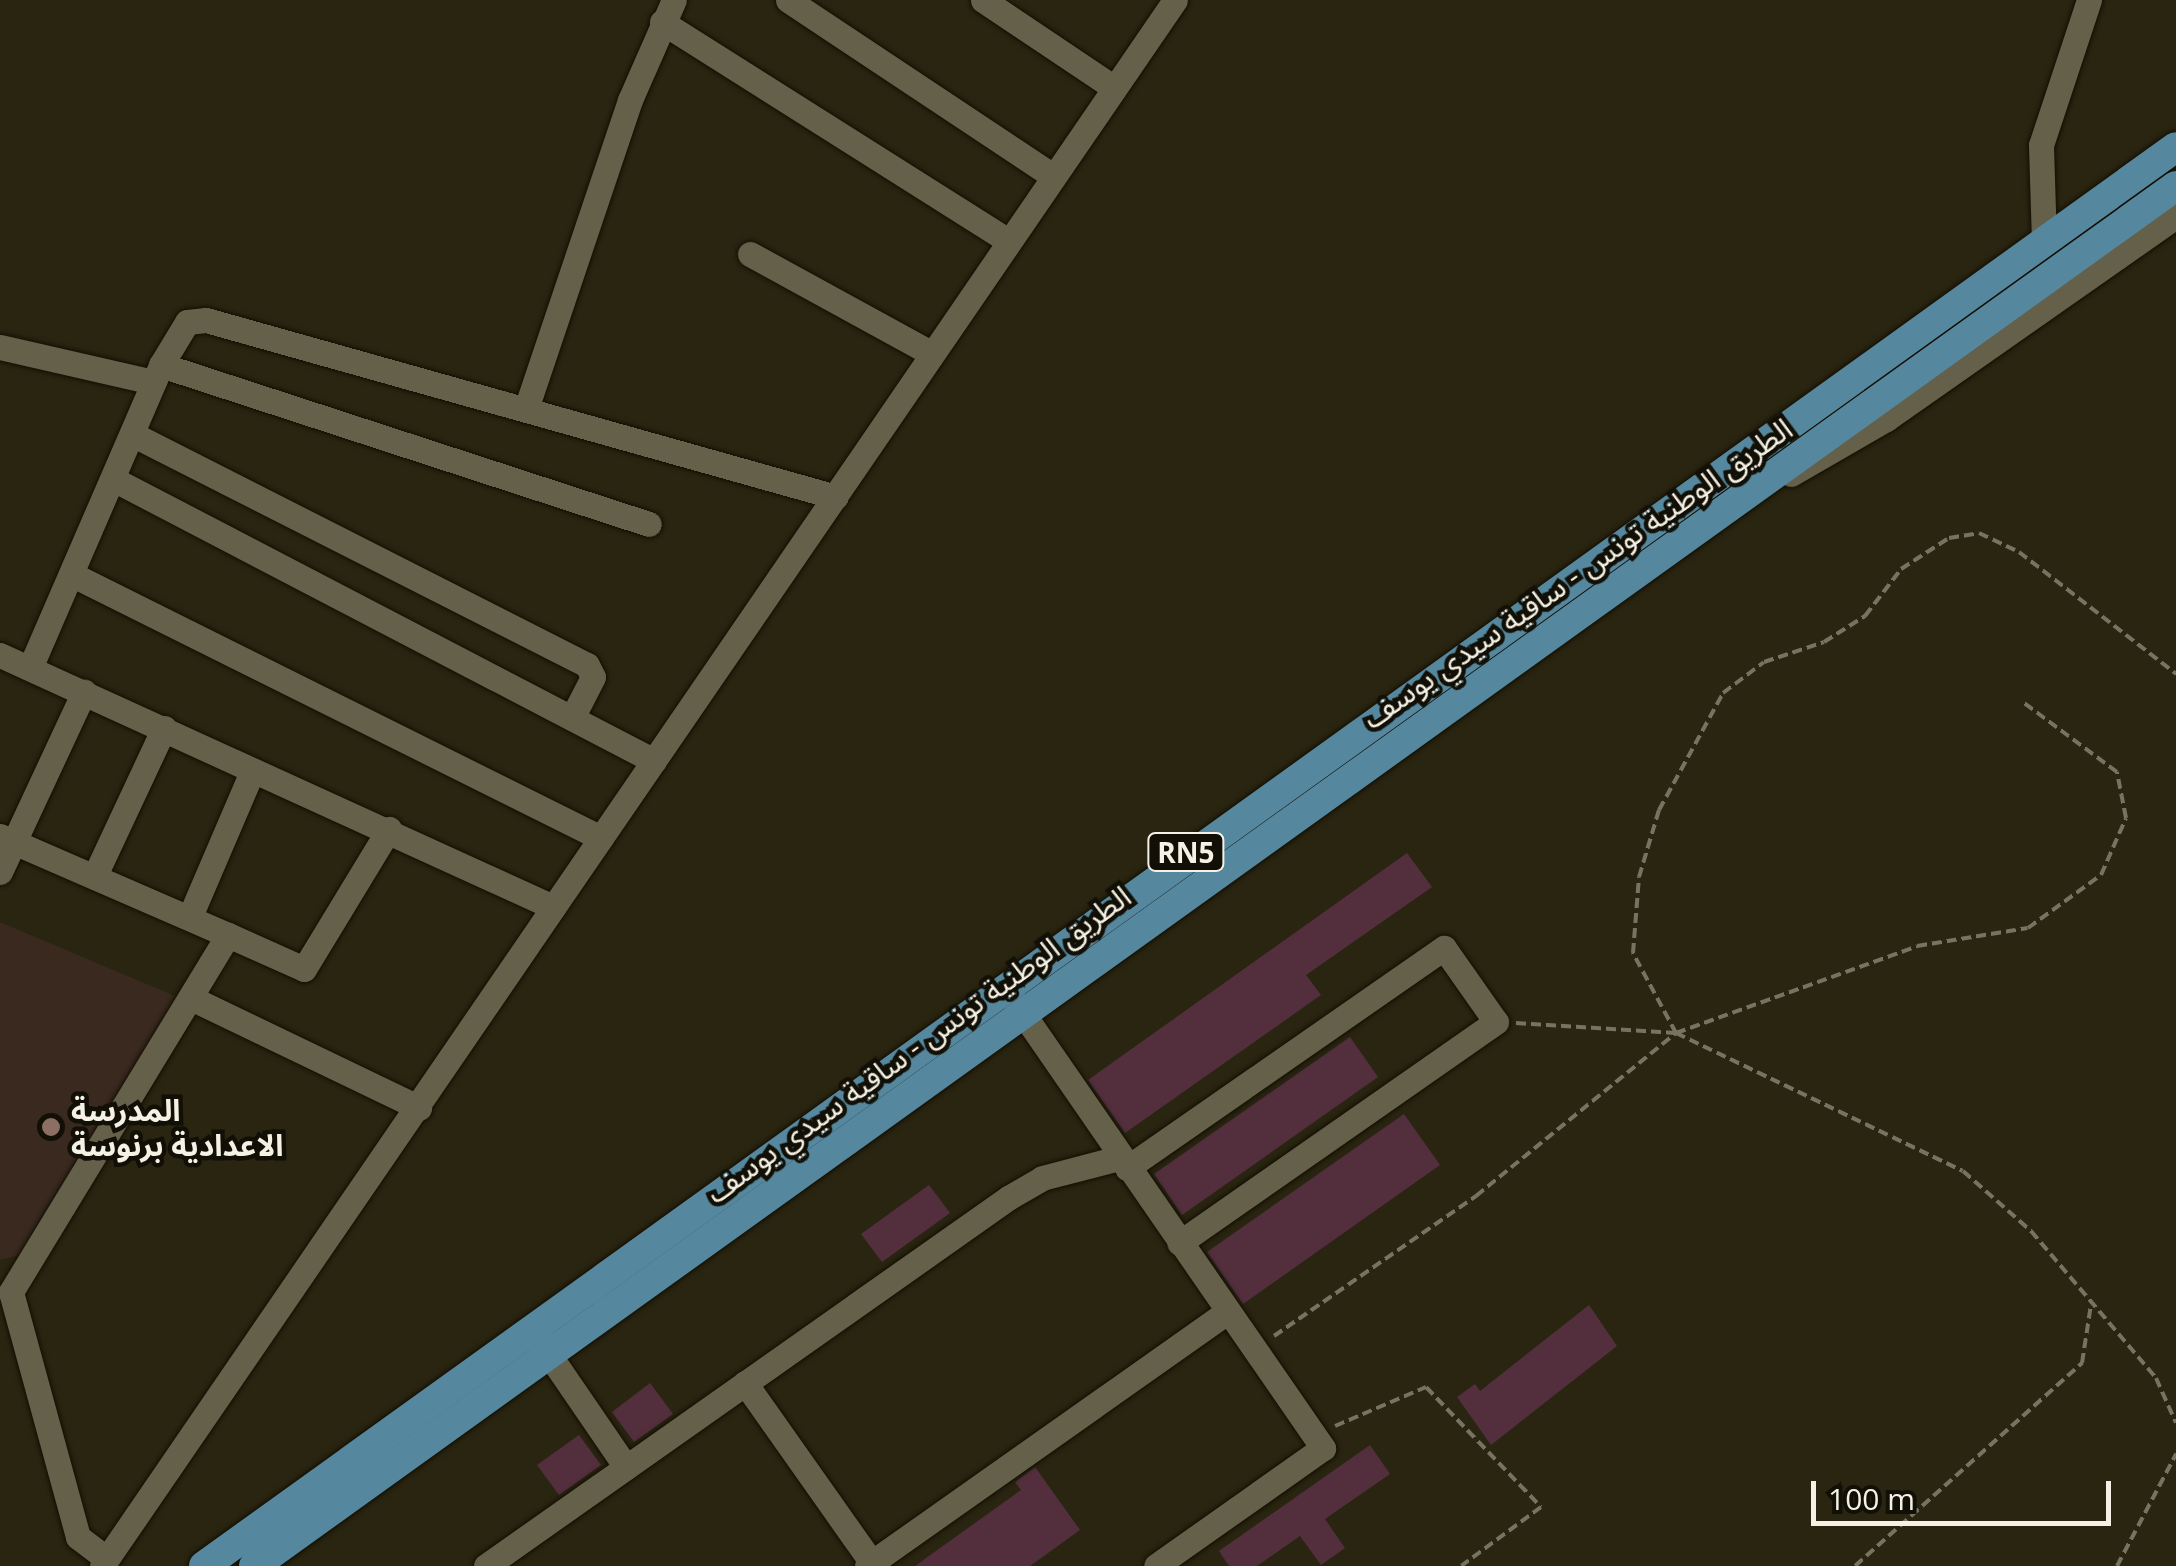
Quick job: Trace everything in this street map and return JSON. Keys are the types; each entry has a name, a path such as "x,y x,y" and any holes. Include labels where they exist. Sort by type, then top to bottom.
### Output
{"main road":[{"name":"الطريق الوطنية تونس - ساقية سيدي يوسف","path":"204,1566 533,1321 2176,147"},
{"name":"الطريق الوطنية تونس - ساقية سيدي يوسف","path":"254,1566 1021,1010 2176,186"}],"street":[{"path":"788,0 1054,176"},
{"path":"983,0 1113,87"},
{"path":"2044,242 2041,145 2089,0"},
{"path":"228,935 193,1000 11,1292 78,1537 104,1564 1172,1"},
{"path":"526,408 668,11 1008,241"},
{"path":"1753,487 1857,437 2176,216"},
{"path":"750,254 931,353"},
{"path":"30,668 157,373 187,322 206,320 836,497"},
{"path":"0,346 157,373 649,524"},
{"path":"132,434 587,665 593,678 572,718"},
{"path":"113,479 654,761"},
{"path":"71,574 601,838"},
{"path":"0,655 553,907"},
{"path":"0,872 7,839 84,692"},
{"path":"97,872 164,728"},
{"path":"190,914 252,772"},
{"path":"7,839 97,872 304,969 388,829"},
{"path":"502,1561 626,1467 1008,1198 1068,1168 1123,1163 1444,948 1496,1022 1179,1243"},
{"path":"1003,984 1323,1448 1156,1566"},
{"path":"193,1000 419,1108"},
{"path":"745,1383 871,1565 1227,1312"},
{"path":"533,1321 543,1354 626,1467"}],"path":[{"path":"1676,1033 1633,953 1640,877 1659,810 1723,692 1764,662 1824,642 1865,616 1902,569 1949,538 1979,534 2019,552 2176,674"},
{"path":"1254,1350 1476,1196 1676,1033 1916,946 2028,928 2102,875 2126,818 2117,772 2024,703"},
{"path":"1496,1022 1676,1033 1963,1171 2021,1220 2092,1302 2156,1378 2176,1423"},
{"path":"1855,1566 2082,1363 2092,1302"},
{"path":"1314,1435 1426,1387 1541,1507 1461,1566"},
{"path":"2117,1566 2175,1463 2176,1454"}],"shaded area":[{"name":"المدرسة الاعدادية برنوسة","path":"0,922 182,999 20,1255 0,1260"}],"building":[{"path":"1407,853 1432,887 1306,975 1321,995 1125,1133 1088,1080"},
{"path":"1350,1037 1378,1077 1182,1215 1154,1174"},
{"path":"1404,1114 1440,1165 1243,1304 1207,1252"},
{"path":"929,1185 950,1213 882,1262 861,1234"},
{"path":"1589,1305 1617,1346 1491,1445 1457,1397 1475,1384 1480,1391"},
{"path":"650,1383 673,1414 634,1442 612,1412"},
{"path":"579,1435 601,1465 559,1495 537,1465"},
{"path":"1370,1445 1390,1474 1325,1519 1345,1548 1321,1565 1300,1536 1257,1566 1229,1566 1219,1551"},
{"path":"1035,1467 1080,1530 1030,1566 915,1566 1021,1490 1015,1482"}],"place":[{"name":"المدرسة الاعدادية برنوسة","path":"51,1127"}]}
